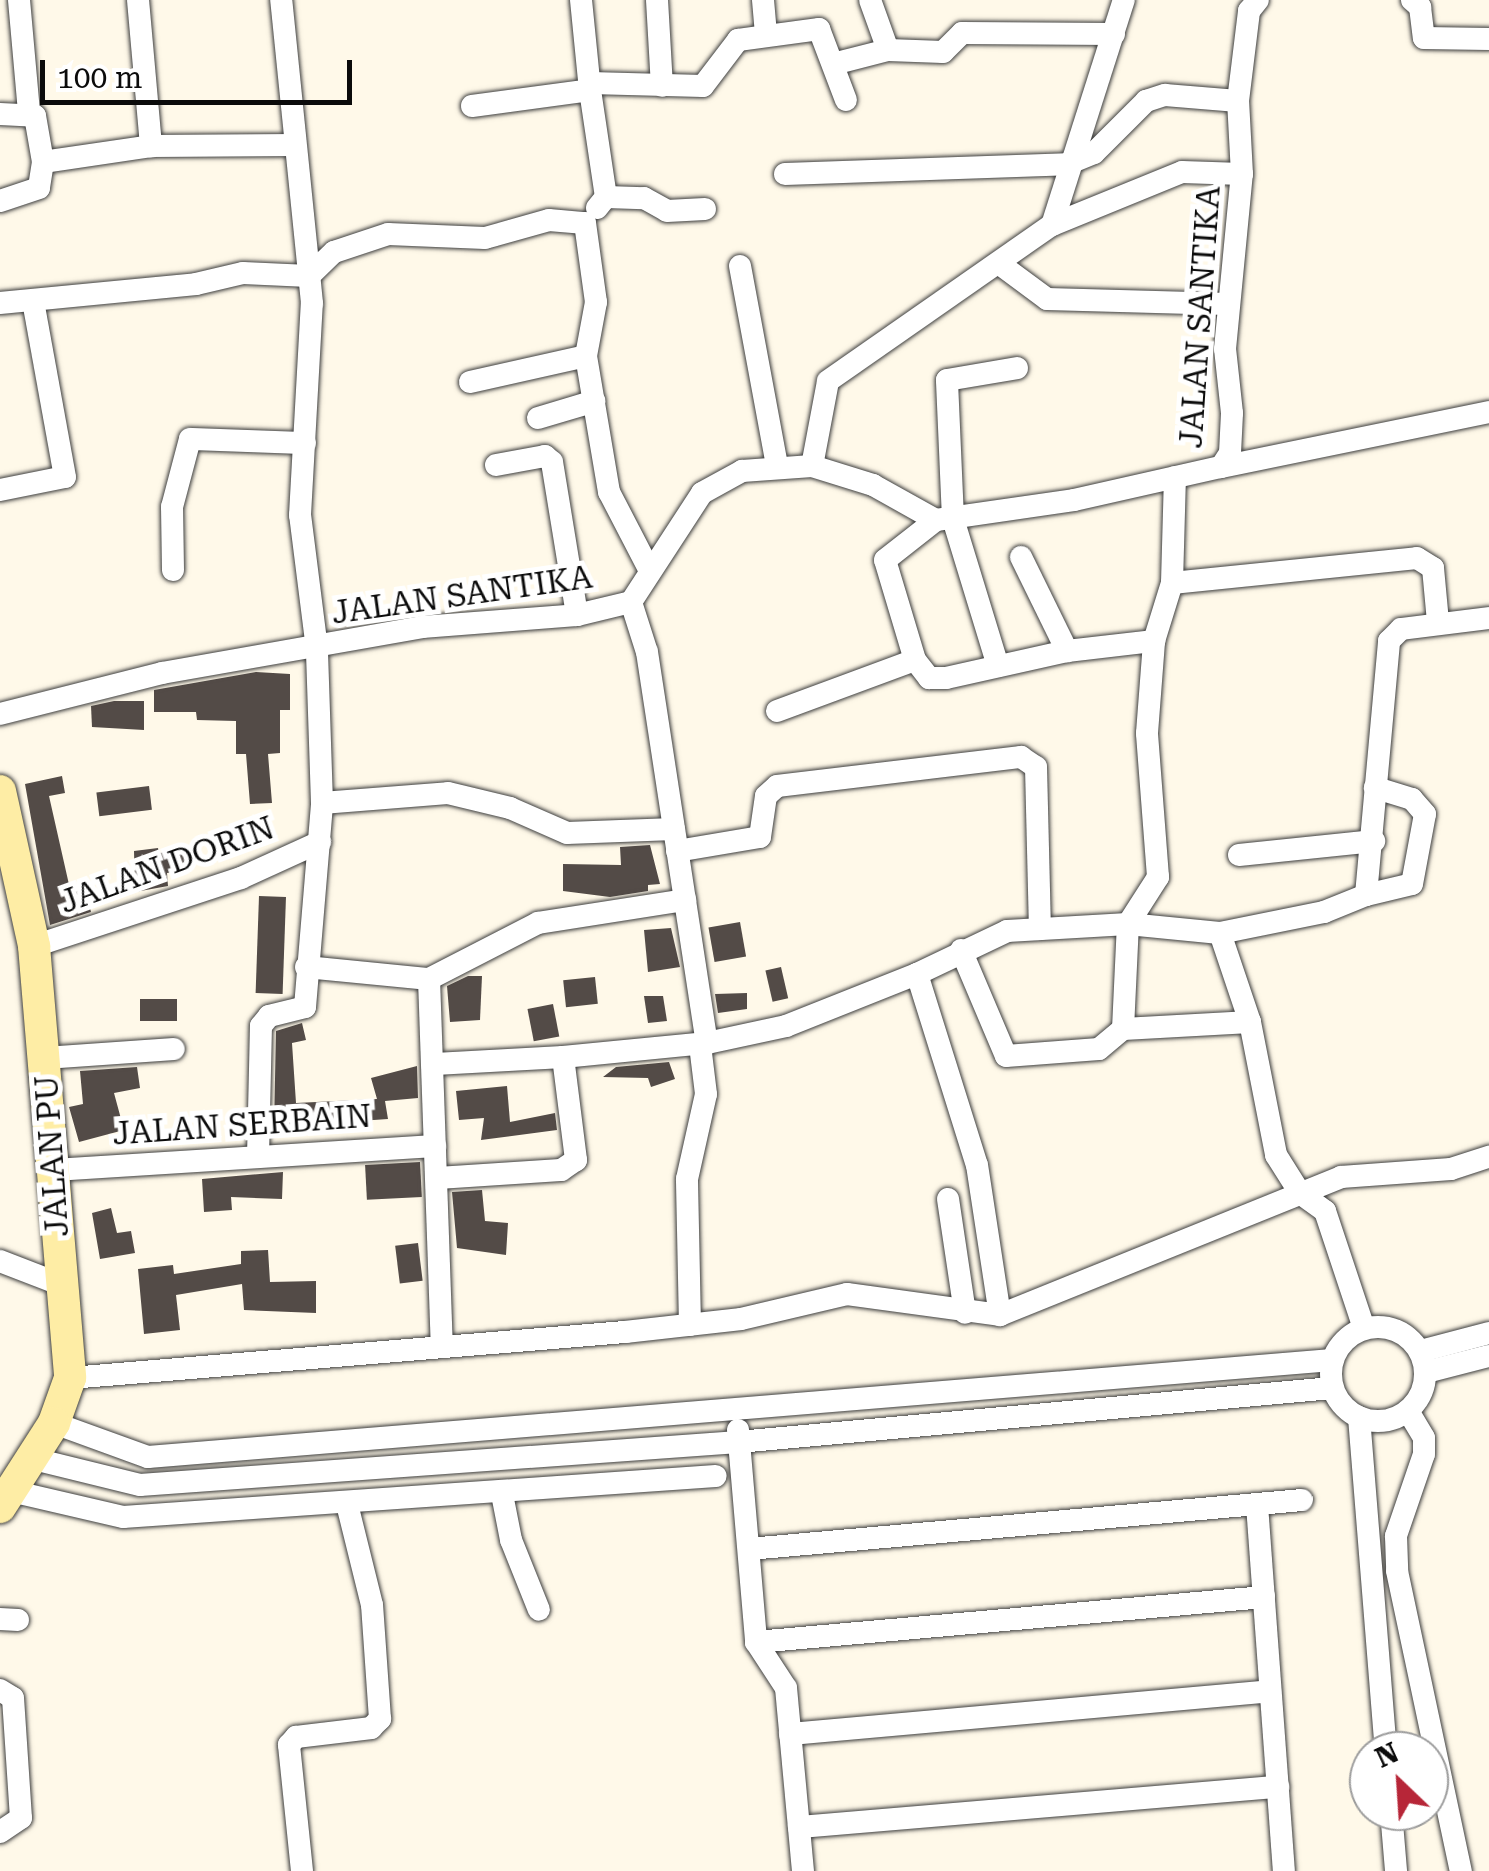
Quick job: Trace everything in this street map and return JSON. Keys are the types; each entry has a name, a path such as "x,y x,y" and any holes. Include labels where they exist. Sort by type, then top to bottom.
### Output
{"street":[{"path":"0,2 10,0"},
{"path":"0,201 39,188 43,162 37,120 29,112 19,0"},
{"path":"138,0 152,146"},
{"path":"258,1158 262,1026 269,1016 302,1012 322,803 317,648 300,516 306,443 309,276 282,0"},
{"path":"581,0 606,197 586,223 596,302 586,356 609,492 650,571"},
{"path":"657,0 662,86"},
{"path":"763,0 766,36"},
{"path":"870,0 888,50"},
{"path":"1052,225 1067,164 1092,114 1124,0"},
{"name":"JALAN SANTIKA","path":"0,714 162,673 422,627 577,614 630,602 702,493 742,471 776,465 812,466 873,485 945,520 1220,467 1230,453 1232,413 1228,304 1242,174 1238,101 1248,11 1258,0"},
{"path":"1412,0 1420,7 1424,38 1489,40"},
{"path":"472,106 590,87 710,82 725,49 766,36 819,29 846,100"},
{"path":"833,64 888,50 943,52 962,33 1114,34"},
{"path":"785,174 1067,164 1094,152 1146,102 1165,95 1238,101"},
{"path":"0,114 29,112"},
{"path":"43,162 152,146 295,146"},
{"path":"812,466 828,382 1052,225 1182,172 1242,174"},
{"path":"606,197 644,198 667,211 705,209"},
{"path":"0,303 243,273 309,276 334,252 388,234 485,238 549,220 586,223"},
{"path":"1001,264 1047,299 1228,304"},
{"path":"740,266 776,465"},
{"path":"0,490 65,477 33,301"},
{"path":"470,382 586,356"},
{"path":"998,666 945,520 946,380 1017,368"},
{"path":"538,418 595,401"},
{"path":"1220,467 1489,412"},
{"path":"173,570 172,508 190,439 306,443"},
{"path":"496,465 546,456 552,462 577,614"},
{"path":"1124,1029 1128,924 1161,867 1148,733 1154,641 1172,583 1175,477"},
{"path":"945,520 885,560 915,660 929,678 1067,651 1154,641"},
{"path":"1021,557 1067,651"},
{"path":"1172,583 1418,558 1433,568 1438,622"},
{"path":"630,602 647,652 704,1044 706,1094 687,1179 690,1325"},
{"path":"1366,896 1374,840 1388,642 1401,628 1489,618"},
{"path":"777,711 915,660"},
{"path":"322,803 448,793 510,808 568,834 676,840 760,836 766,796 777,786 1022,757 1036,767 1040,929"},
{"path":"434,1064 704,1044 786,1026 917,974 961,950 1007,932 1128,924 1220,933 1324,912 1412,884 1425,814 1412,799 1376,788"},
{"name":"JALAN PU","path":"0,791 34,946 70,1378 54,1423 6,1499"},
{"path":"1239,855 1374,840"},
{"name":"JALAN DORIN","path":"34,946 241,878 320,842"},
{"path":"306,967 429,979 538,923 686,900"},
{"path":"1220,933 1250,1022 1276,1155 1300,1193 1325,1211 1364,1328"},
{"path":"961,950 1006,1056 1099,1048 1124,1029 1250,1022"},
{"path":"917,974 977,1165 1000,1316"},
{"path":"429,979 442,1345"},
{"path":"45,1058 174,1049"},
{"path":"437,1178 574,1165 563,1057"},
{"name":"JALAN SERBAIN","path":"53,1170 435,1146"},
{"path":"70,1378 690,1325 802,1308 847,1294 1000,1316 1341,1177 1451,1169 1489,1157"},
{"path":"948,1199 965,1313"},
{"path":"0,1260 62,1285"},
{"path":"1358,1418 1384,1421 1408,1411 1422,1394 1424,1362 1406,1335 1386,1326 1364,1328 1344,1340 1332,1360 1332,1388 1358,1418 1384,1731"},
{"path":"1424,1362 1489,1332"},
{"path":"1424,1362 1489,1356"},
{"path":"54,1423 148,1457 739,1412 1332,1360"},
{"path":"34,1459 140,1485 738,1442 1332,1388"},
{"path":"1408,1411 1424,1438 1424,1454 1396,1536 1397,1571 1461,1871"},
{"path":"739,1412 738,1442 756,1642 784,1682 804,1871"},
{"path":"6,1499 111,1516 502,1494 716,1476"},
{"path":"502,1494 511,1540 540,1610"},
{"path":"749,1549 1302,1500"},
{"path":"302,1871 289,1745 296,1737 371,1728 380,1719 372,1605 347,1504"},
{"path":"1257,1505 1284,1871"},
{"path":"756,1642 1264,1597"},
{"path":"0,1690 13,1698 21,1818 0,1832"},
{"path":"790,1734 1270,1691"},
{"path":"799,1826 1278,1788"},
{"path":"1393,1831 1396,1871"}],"building":[{"path":"256,672 290,674 290,710 280,710 280,753 268,754 272,803 250,804 246,754 236,754 236,721 197,720 196,712 154,712 154,690"},
{"path":"144,701 144,730 92,727 91,706"},
{"path":"62,776 65,793 49,796 70,889 86,890 91,912 50,925 25,784"},
{"path":"149,786 152,810 99,816 96,792"},
{"path":"650,845 660,884 648,885 648,891 610,897 563,891 563,864 621,865 620,847"},
{"path":"158,848 159,853 186,850 189,870 167,873 168,886 135,892 134,851"},
{"path":"259,896 286,897 283,994 256,993"},
{"path":"740,922 746,956 715,962 708,928"},
{"path":"671,928 680,967 648,972 644,930"},
{"path":"781,967 788,998 773,1002 765,971"},
{"path":"468,976 482,976 480,1020 450,1022 447,986"},
{"path":"595,977 598,1004 566,1007 563,980"},
{"path":"747,993 747,1009 718,1013 715,994"},
{"path":"644,996 663,996 667,1021 648,1023"},
{"path":"140,999 177,999 177,1021 140,1021"},
{"path":"553,1004 559,1036 534,1041 527,1009"},
{"path":"302,1023 306,1040 292,1043 296,1103 377,1099 371,1078 417,1066 418,1098 385,1101 388,1119 274,1127 276,1031"},
{"path":"669,1062 675,1079 651,1087 648,1078 603,1077 616,1067"},
{"path":"137,1067 140,1088 114,1093 124,1130 79,1142 69,1107 83,1104 80,1071"},
{"path":"507,1086 510,1122 555,1113 557,1130 481,1140 484,1118 459,1120 456,1091"},
{"path":"420,1162 422,1197 367,1200 365,1165"},
{"path":"283,1172 282,1199 231,1197 232,1210 204,1212 202,1179"},
{"path":"482,1190 485,1221 508,1223 506,1255 457,1248 452,1192"},
{"path":"111,1208 117,1233 131,1231 135,1253 100,1259 92,1213"},
{"path":"418,1243 423,1281 400,1284 395,1246"},
{"path":"268,1250 270,1282 316,1281 316,1313 244,1310 242,1284 176,1295 180,1330 144,1334 138,1269 173,1265 174,1274 241,1264 241,1251"}]}
